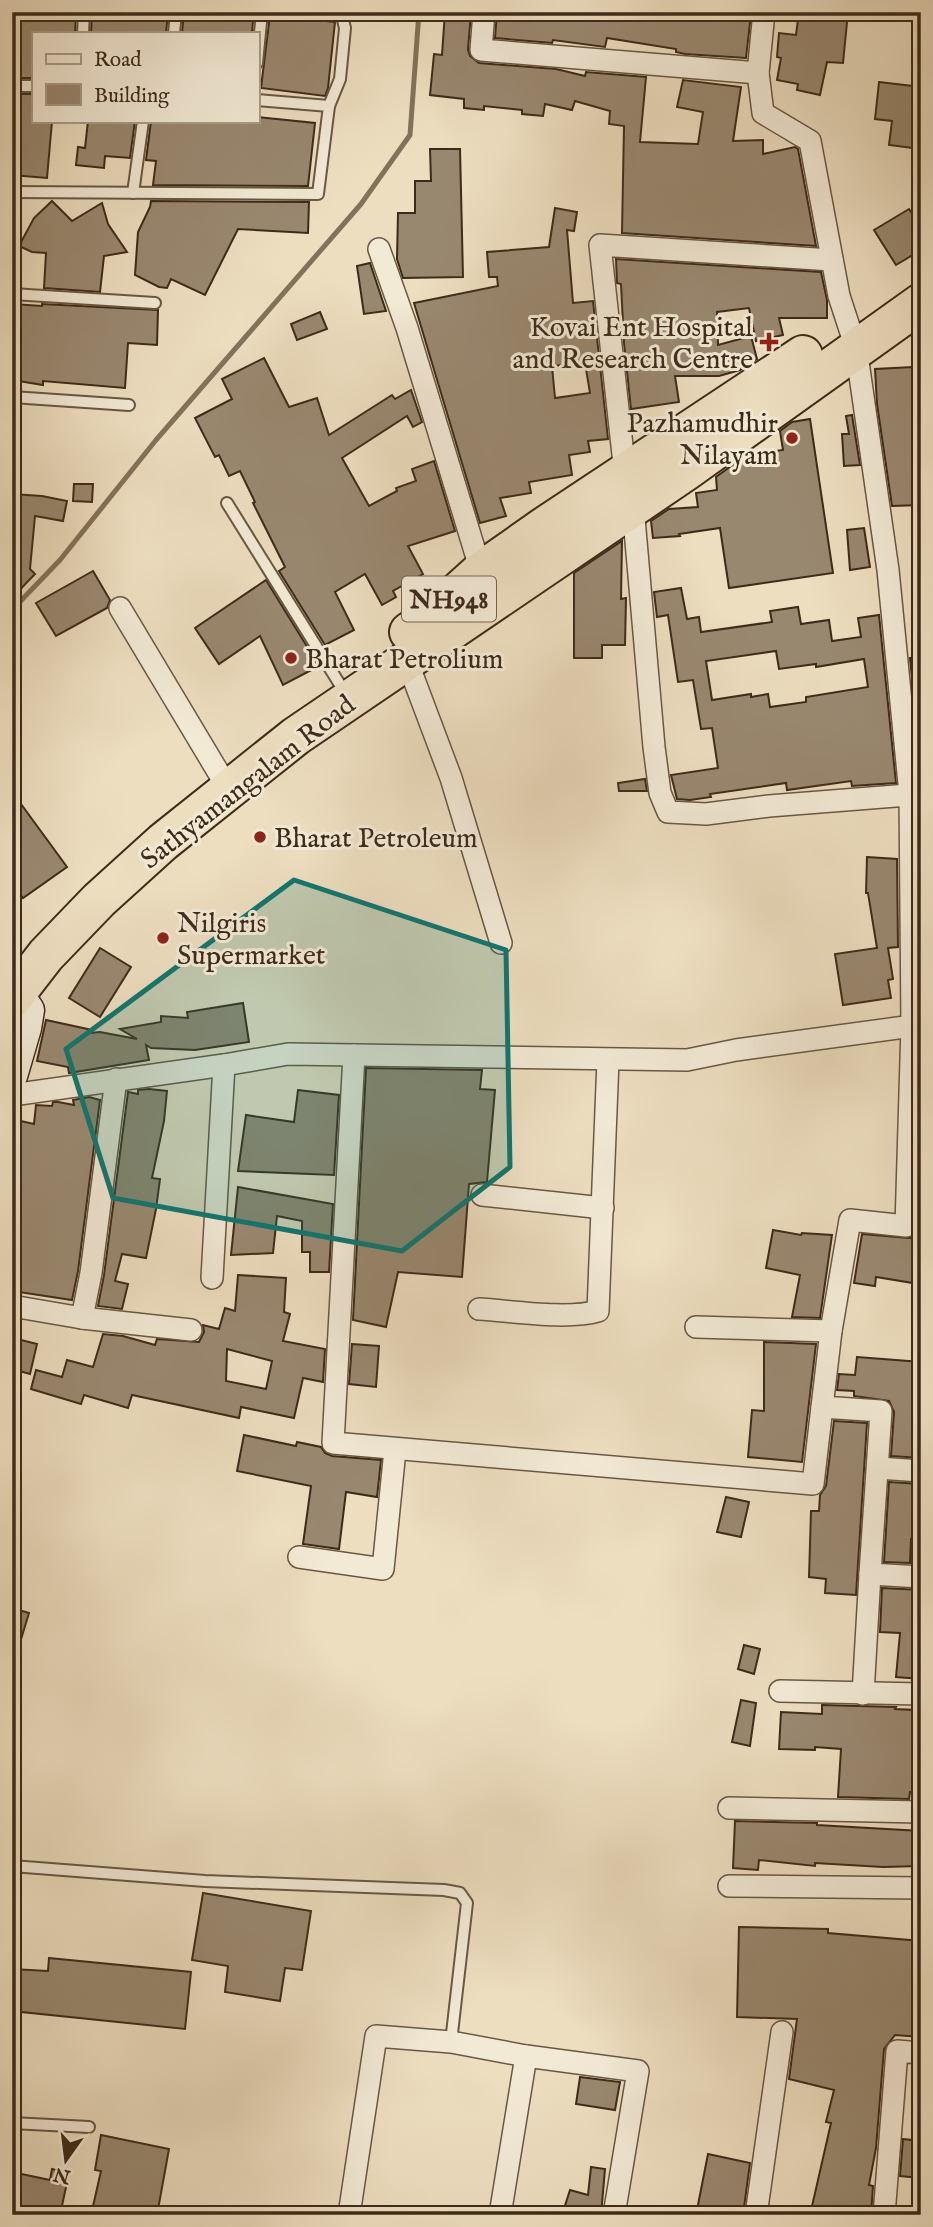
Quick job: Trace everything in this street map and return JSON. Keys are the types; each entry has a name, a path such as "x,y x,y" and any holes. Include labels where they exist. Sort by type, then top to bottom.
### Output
{"highway":[{"name":"NH948","path":"14,985 27,946 156,824 339,683 430,617 481,571 629,490 852,337 921,275"},
{"name":"NH948","path":"852,337 921,303"},
{"name":"Sathyamangalam Road","path":"14,985 163,842 296,736 407,661 629,490"}],"street":[{"path":"484,12 481,50 758,73"},
{"path":"354,1055 333,1443 813,1484 831,1331 850,1220 913,1227 915,794 888,570 852,337 839,296 810,141 763,113 758,73 764,12"},
{"path":"832,260 600,245 629,490 660,793 668,812 706,814 915,794"},
{"path":"379,249 407,328 481,571"},
{"path":"120,608 220,775"},
{"path":"407,661 450,778 501,943"},
{"path":"12,1076 29,1010 14,985"},
{"path":"12,1095 288,1054 687,1060 736,1050 916,1025"},
{"path":"479,1309 576,1314 598,1311 607,1060"},
{"path":"212,1278 224,1065"},
{"path":"82,1318 91,1273 116,1079"},
{"path":"482,1195 603,1208"},
{"path":"12,1306 82,1318 191,1330"},
{"path":"696,1327 831,1331"},
{"path":"822,1406 881,1411 863,1694"},
{"path":"299,1558 383,1569 395,1450"},
{"path":"878,1468 921,1471"},
{"path":"870,1574 921,1577"},
{"path":"780,1691 921,1694"},
{"path":"729,1808 921,1812"},
{"path":"729,1886 921,1888"},
{"path":"756,2215 782,2032"},
{"path":"349,2215 376,2036 451,2042 526,2056 638,2071 614,2215"},
{"path":"884,2215 897,2051 921,2053"},
{"path":"500,2215 526,2056"}],"lane":[{"path":"83,32 84,12"},
{"path":"174,32 176,12"},
{"path":"259,43 262,12"},
{"path":"12,192 318,194 329,106 340,79 345,28 341,12"},
{"path":"12,86 32,86"},
{"path":"259,100 329,106"},
{"path":"133,193 143,122"},
{"path":"12,294 155,303"},
{"path":"12,397 129,405"},
{"path":"227,503 339,683"},
{"path":"12,1866 205,1881 444,1889 460,1893 467,1903 466,1924 451,2042"},
{"path":"12,2123 89,2127"}],"highlighted area":[{"path":"294,880 506,950 510,1167 402,1251 113,1198 66,1049"}],"building":[{"path":"12,12 76,12 75,32 32,32 32,78 12,78"},
{"path":"92,12 168,12 166,32 91,32"},
{"path":"184,12 253,20 252,32 182,32"},
{"path":"445,12 471,12 468,50 470,56 479,63 556,69 585,76 586,72 646,77 640,142 698,144 703,112 677,107 683,80 741,87 733,141 763,140 763,154 795,147 798,149 816,246 622,233 624,126 609,124 610,111 575,101 572,110 545,104 543,116 522,114 522,110 484,106 484,110 464,108 464,99 430,95 434,54 442,55"},
{"path":"497,12 676,12 713,21 715,12 751,14 746,58 685,54 676,52 676,49 607,38 605,47 553,40 552,43 495,38"},
{"path":"799,12 848,12 843,63 827,62 820,95 797,90 798,84 777,80 781,58 777,57 779,33 796,35"},
{"path":"270,15 335,22 325,96 261,88"},
{"path":"879,82 921,87 921,149 889,145 892,121 875,119"},
{"path":"12,94 32,94 32,122 52,122 47,178 12,175"},
{"path":"259,117 315,123 308,186 153,185 156,161 146,160 151,122 259,122"},
{"path":"88,122 135,122 130,158 105,156 104,168 76,165 78,147 85,148"},
{"path":"430,149 460,149 463,277 403,278 397,259 398,213 415,213 415,181 431,181"},
{"path":"52,201 72,221 102,203 108,224 127,252 104,256 100,292 44,288 46,253 32,252 19,246 34,218"},
{"path":"151,201 309,202 308,233 238,229 205,295 171,279 167,288 159,287 135,275 138,232"},
{"path":"555,208 577,212 574,231 567,230 573,303 593,301 608,439 588,441 590,452 569,455 572,475 529,482 531,493 500,498 506,516 480,523 414,303 498,286 497,277 489,277 487,252 549,247","holes":["585,363 590,393 555,398 552,366"]},
{"path":"909,209 921,227 921,250 896,265 874,230"},
{"path":"616,259 821,272 827,300 827,318 779,318 783,335 756,341 749,308 717,312 718,345 751,336 757,359 740,370 719,376 675,376 679,402 631,409 621,284 617,283"},
{"path":"370,263 386,311 364,314 357,266"},
{"path":"12,304 158,310 157,345 128,343 125,388 43,381 43,385 12,380"},
{"path":"320,312 327,329 297,340 291,324"},
{"path":"264,358 289,407 317,398 329,435 392,395 395,399 411,390 422,422 413,427 407,416 342,458 369,506 397,491 396,488 416,481 412,469 434,461 455,531 408,546 423,574 393,591 396,597 382,605 365,574 335,592 354,630 325,645 279,571 285,567 240,471 229,476 219,455 215,457 195,418 232,399 222,379"},
{"path":"913,367 921,505 892,506 877,404 875,369"},
{"path":"852,415 860,465 844,466 842,434 849,434 846,416"},
{"path":"810,419 833,573 729,588 720,528 653,538 651,521 669,509 698,507 696,493 717,490 716,477 746,455 783,450 780,431 792,422"},
{"path":"74,484 93,484 92,502 73,501"},
{"path":"12,494 67,501 63,521 35,516 30,569 35,574 12,598"},
{"path":"864,528 870,567 850,570 847,530"},
{"path":"622,541 621,599 626,598 625,645 602,645 602,658 574,658 574,573"},
{"path":"93,571 110,600 107,608 56,636 36,603"},
{"path":"266,580 319,666 283,685 260,636 219,664 195,628"},
{"path":"681,588 687,619 699,617 701,632 772,622 770,611 798,607 801,624 829,620 832,641 861,637 858,618 879,615 896,783 852,786 851,781 787,790 786,783 710,794 711,797 677,799 671,775 718,768 712,728 701,729 693,680 678,682 668,615 657,617 654,592","holes":["776,651 779,669 816,664 816,667 864,659 868,687 806,697 806,702 770,707 768,694 712,700 706,661"]},
{"path":"921,656 921,697 914,698 910,658"},
{"path":"645,779 647,791 619,791 618,783"},
{"path":"21,804 67,867 23,898 12,883 12,810"},
{"path":"867,857 897,859 898,947 888,948 893,979 888,980 891,998 843,1005 835,954 877,948 866,893"},
{"path":"100,948 131,967 100,1017 69,998"},
{"path":"243,1003 249,1042 195,1050 151,1048 146,1045 149,1060 69,1073 68,1067 37,1061 46,1020 92,1030 90,1033 100,1032 137,1039 120,1029 161,1022 161,1016 188,1018 187,1012"},
{"path":"366,1068 482,1070 480,1089 495,1090 487,1182 469,1184 462,1277 398,1272 386,1327 353,1320"},
{"path":"138,1090 167,1091 164,1121 152,1178 160,1179 146,1258 122,1254 115,1281 128,1284 122,1309 98,1306 128,1092 138,1094"},
{"path":"298,1090 339,1095 334,1175 238,1171 246,1115 294,1122"},
{"path":"89,1097 100,1100 72,1300 12,1291 12,1119 34,1124 36,1105 52,1106 53,1102 58,1102 74,1105 73,1100"},
{"path":"238,1187 333,1204 329,1272 310,1272 310,1252 302,1252 302,1221 277,1216 273,1253 231,1255"},
{"path":"773,1230 801,1235 832,1235 820,1318 792,1317 800,1275 766,1268"},
{"path":"862,1234 921,1239 921,1279 914,1278 913,1283 876,1277 875,1286 854,1283"},
{"path":"238,1275 286,1278 284,1312 290,1314 283,1341 325,1349 323,1382 303,1378 294,1418 241,1407 239,1418 132,1395 128,1408 84,1395 81,1404 31,1389 36,1370 62,1377 67,1360 93,1367 103,1334 123,1336 155,1345 157,1339 199,1342 204,1332 203,1325 219,1329 225,1308 235,1311","holes":["227,1349 272,1361 266,1389 226,1381"]},
{"path":"17,1339 37,1344 30,1374 12,1369"},
{"path":"764,1342 816,1344 802,1462 748,1457 752,1410 764,1411"},
{"path":"352,1344 379,1346 376,1387 349,1384"},
{"path":"857,1357 921,1362 921,1458 891,1456 894,1412 889,1401 854,1396 854,1391 837,1390 839,1374 855,1375"},
{"path":"834,1421 867,1423 856,1595 825,1593 826,1579 809,1577 811,1511 819,1511 820,1495 826,1486"},
{"path":"244,1435 296,1446 297,1442 321,1447 325,1453 332,1456 381,1460 377,1497 346,1492 339,1549 303,1544 311,1486 237,1471"},
{"path":"889,1482 921,1484 921,1518 917,1518 916,1539 911,1539 910,1563 884,1562"},
{"path":"726,1497 749,1502 741,1537 717,1532"},
{"path":"882,1588 921,1590 921,1679 896,1677 900,1633 880,1632"},
{"path":"12,1608 29,1613 16,1656 12,1656"},
{"path":"744,1645 760,1649 754,1674 738,1669"},
{"path":"741,1700 756,1703 750,1746 732,1742"},
{"path":"822,1705 916,1710 912,1761 921,1761 921,1792 910,1792 909,1799 838,1797 841,1749 779,1749 781,1712 822,1714"},
{"path":"735,1821 817,1823 921,1831 921,1866 815,1863 815,1866 759,1860 758,1870 733,1868"},
{"path":"203,1893 311,1911 302,1970 285,1968 280,2001 225,1992 228,1966 192,1960"},
{"path":"739,1927 828,1929 828,1933 921,1941 913,2021 921,2022 921,2037 895,2035 884,2049 876,2148 869,2185 873,2186 871,2215 810,2215 831,2123 826,2122 834,2090 789,2079 797,2019 737,2017"},
{"path":"49,1958 191,1972 185,2029 12,2011 12,1969 48,1971"},
{"path":"580,2077 620,2082 615,2110 576,2104"},
{"path":"101,2135 169,2149 157,2215 91,2215 101,2171 95,2170"},
{"path":"903,2139 921,2141 921,2178 900,2176"},
{"path":"708,2154 750,2163 743,2215 696,2215"},
{"path":"591,2167 605,2169 601,2215 562,2215 570,2190 588,2195"},
{"path":"52,2169 69,2173 60,2215 12,2215 12,2172 50,2180"}],"waterway":[{"path":"12,610 60,560 156,440 361,204 410,135 419,12"}],"place":[{"name":"Kovai Ent Hospital and Research Centre","path":"769,342"},
{"name":"Pazhamudhir Nilayam","path":"792,438"},
{"name":"Bharat Petrolium","path":"291,658"},
{"name":"Bharat Petroleum","path":"260,837"},
{"name":"Nilgiris Supermarket","path":"163,938"}]}
